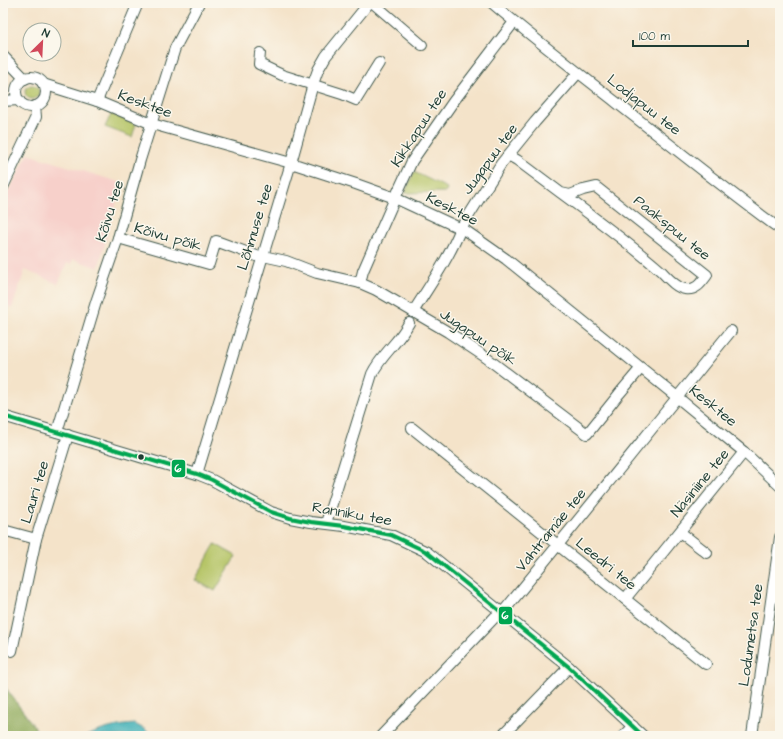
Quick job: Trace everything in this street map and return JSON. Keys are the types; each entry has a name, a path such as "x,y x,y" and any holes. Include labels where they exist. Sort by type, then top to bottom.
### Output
{"street":[{"path":"96,101 138,3"},
{"name":"Kõivu tee","path":"57,432 96,302 118,238 175,48 199,3"},
{"name":"Lõhmuse tee","path":"196,474 318,70 326,56 369,3"},
{"path":"373,3 422,45"},
{"name":"Lodjapuu tee","path":"492,3 743,203 780,229"},
{"name":"Kikkapuu tee","path":"360,283 363,271 412,161 453,102 514,22"},
{"path":"260,53 259,64 282,75 313,84 356,100 379,63"},
{"path":"3,56 24,79"},
{"name":"Jugapuu tee","path":"413,312 439,270 456,239 460,228 501,164 578,73"},
{"path":"36,78 43,84 46,93 45,97 39,104 35,106 26,106 19,100 16,91 19,83 24,79 36,78"},
{"name":"Kesktee","path":"43,84 96,101 152,124 291,163 356,184 395,198 466,231 506,259 677,397 744,452 780,486"},
{"path":"3,102 19,100"},
{"path":"3,187 36,118 35,106"},
{"name":"Paakspuu tee","path":"508,155 517,160 616,234 677,285 684,289 691,290 697,287 707,275 596,187 570,195 562,193"},
{"name":"Kõivu põik","path":"118,238 209,264 216,241 262,257"},
{"name":"Jugapuu põik","path":"262,257 286,261 317,273 360,283 376,290 448,332 484,356 587,434 641,368"},
{"path":"326,523 372,374 377,365 404,333 409,323"},
{"name":"Vahtramäe tee","path":"381,736 496,617 503,612 731,331"},
{"name":"Ranniku tee","path":"3,416 196,474 212,480 271,512 290,518 311,522 365,529 392,535 427,552 503,612 569,667 643,736"},
{"name":"Leedri tee","path":"412,428 706,664"},
{"name":"Lauri tee","path":"12,651 36,539 68,435"},
{"name":"Näsiniine tee","path":"625,599 744,452"},
{"path":"3,530 36,539"},
{"name":"Näsiniine tee","path":"680,532 706,553"},
{"name":"Lodumetsa tee","path":"752,736 780,537"},
{"path":"502,736 569,667"},
{"path":"623,736 633,726"}],"shaded area":[{"path":"28,154 122,183 98,268 73,259 71,264 67,263 58,284 25,270 12,308 3,304 3,269 5,261 3,260 3,202"}],"green space":[{"path":"29,85 35,85 39,89 39,95 35,99 29,99 25,95 25,89"},
{"path":"111,114 136,124 132,137 105,127"},
{"path":"414,172 447,188 446,192 405,193"},
{"path":"100,449 133,459 132,460 143,464 142,466 97,454"},
{"path":"215,544 236,556 215,591 195,580"},
{"path":"3,684 41,736 3,736"}],"water":[{"path":"135,724 146,730 152,736 86,736 98,731 122,725"}],"transit line":[{"name":"6","path":"3,416 197,474 212,480 271,512 290,518 391,535 427,552 569,667 643,736"}]}
